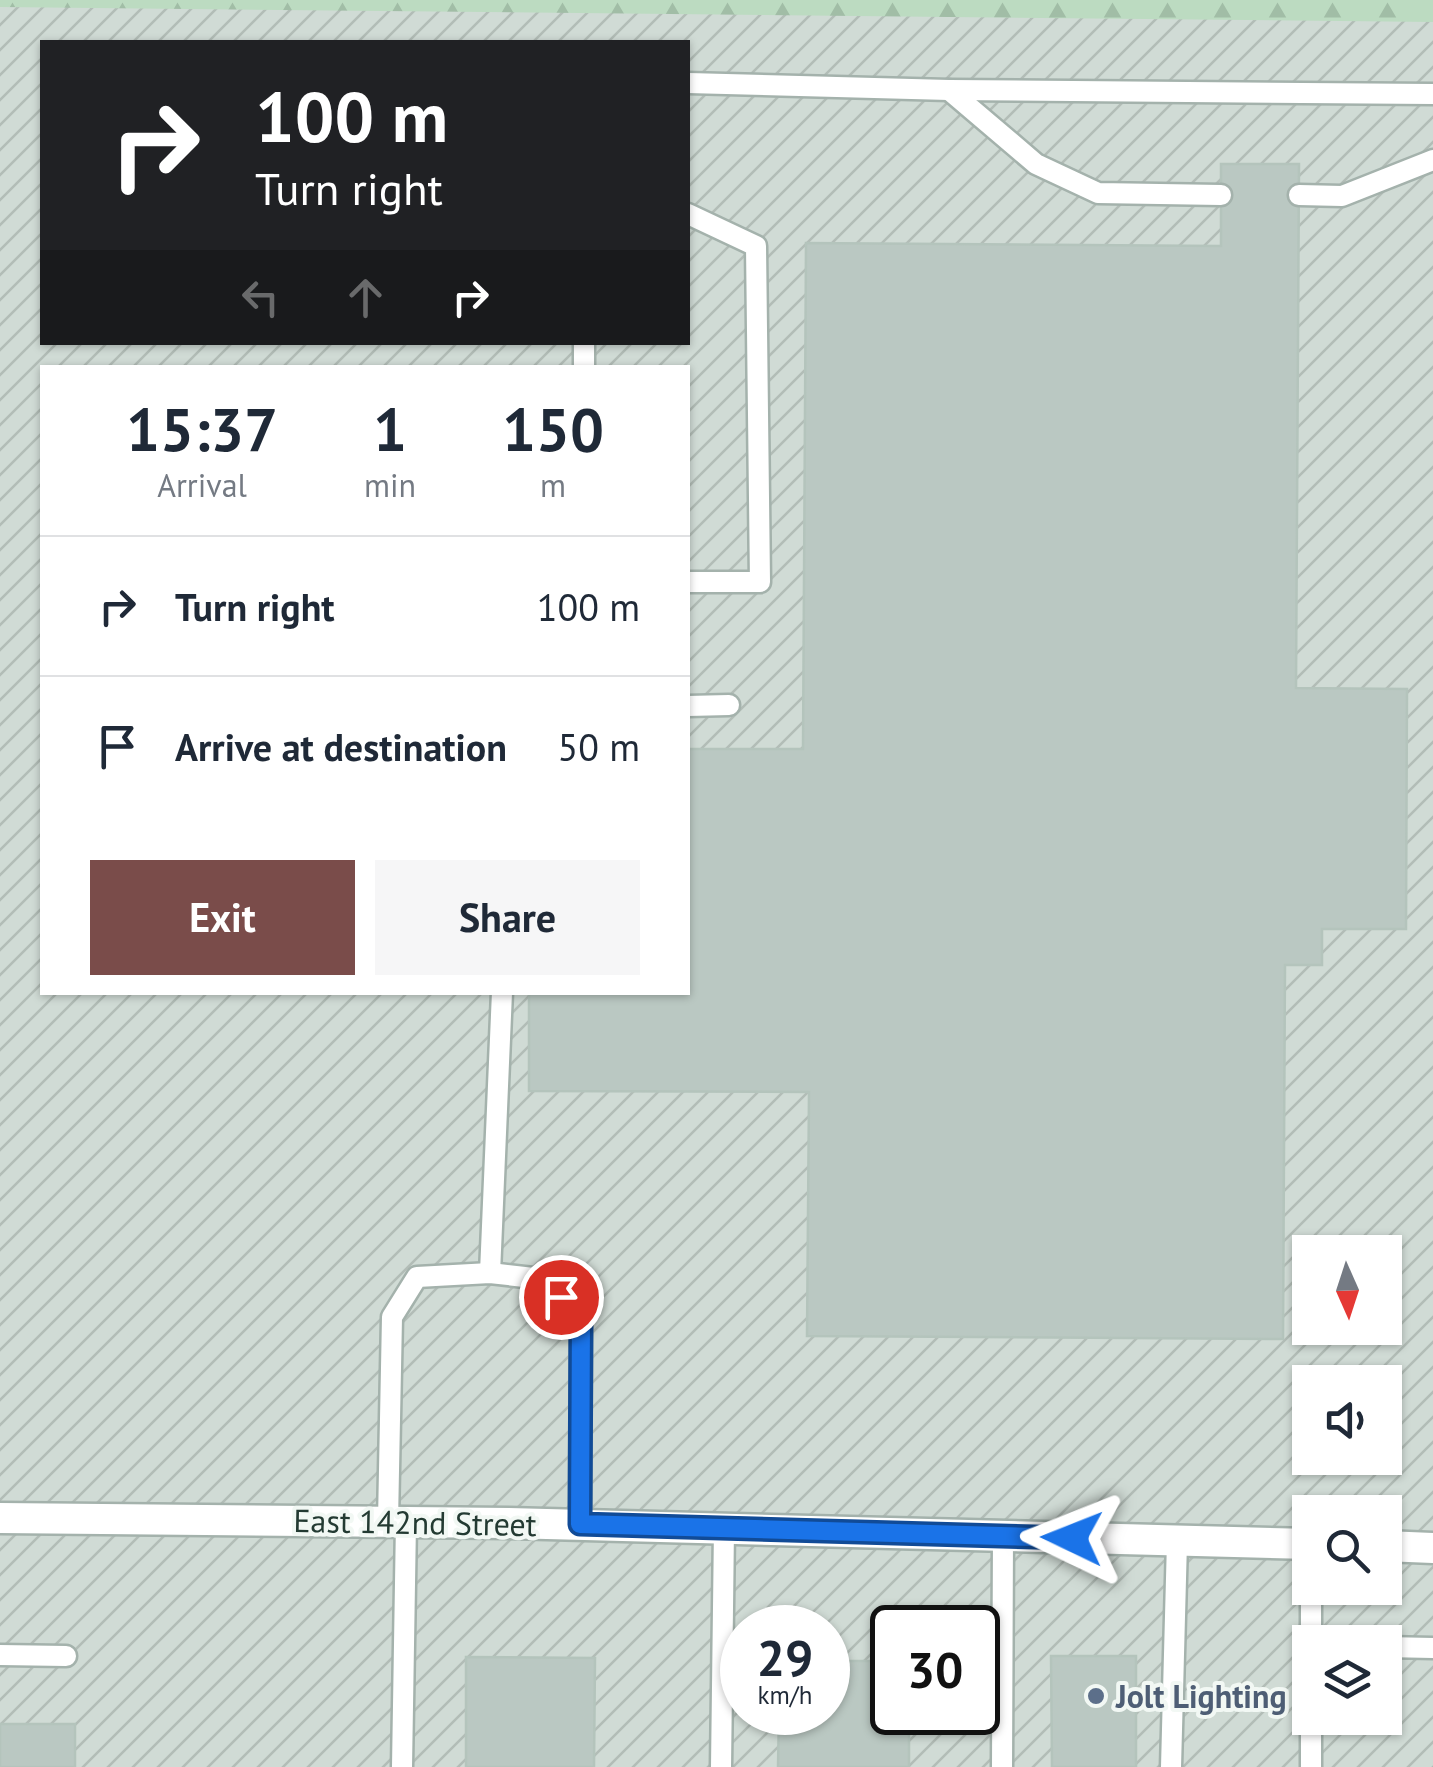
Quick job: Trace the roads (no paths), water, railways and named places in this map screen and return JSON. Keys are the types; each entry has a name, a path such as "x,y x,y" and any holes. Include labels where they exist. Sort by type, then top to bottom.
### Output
{"street":[{"name":"East 142nd Street","path":"0,1518 580,1524 1292,1544"},
{"path":"1402,1547 1433,1548"}],"lane":[{"path":"690,84 1433,94"},
{"path":"948,90 1036,164 1098,193 1221,195"},
{"path":"1299,195 1342,196 1433,160"},
{"path":"690,215 756,246 760,582 690,582"},
{"path":"690,706 729,705"},
{"path":"490,1273 502,995"},
{"path":"402,1767 392,1318 417,1276 490,1273 542,1279 581,1314 580,1524"},
{"path":"720,1767 724,1528"},
{"path":"1002,1767 1003,1536"},
{"path":"1170,1767 1177,1541"},
{"path":"1402,1647 1433,1648"},
{"path":"0,1655 66,1656"},
{"path":"1311,1735 1311,1767"}],"place":[{"name":"Jolt Lighting","path":"1096,1696"}]}
